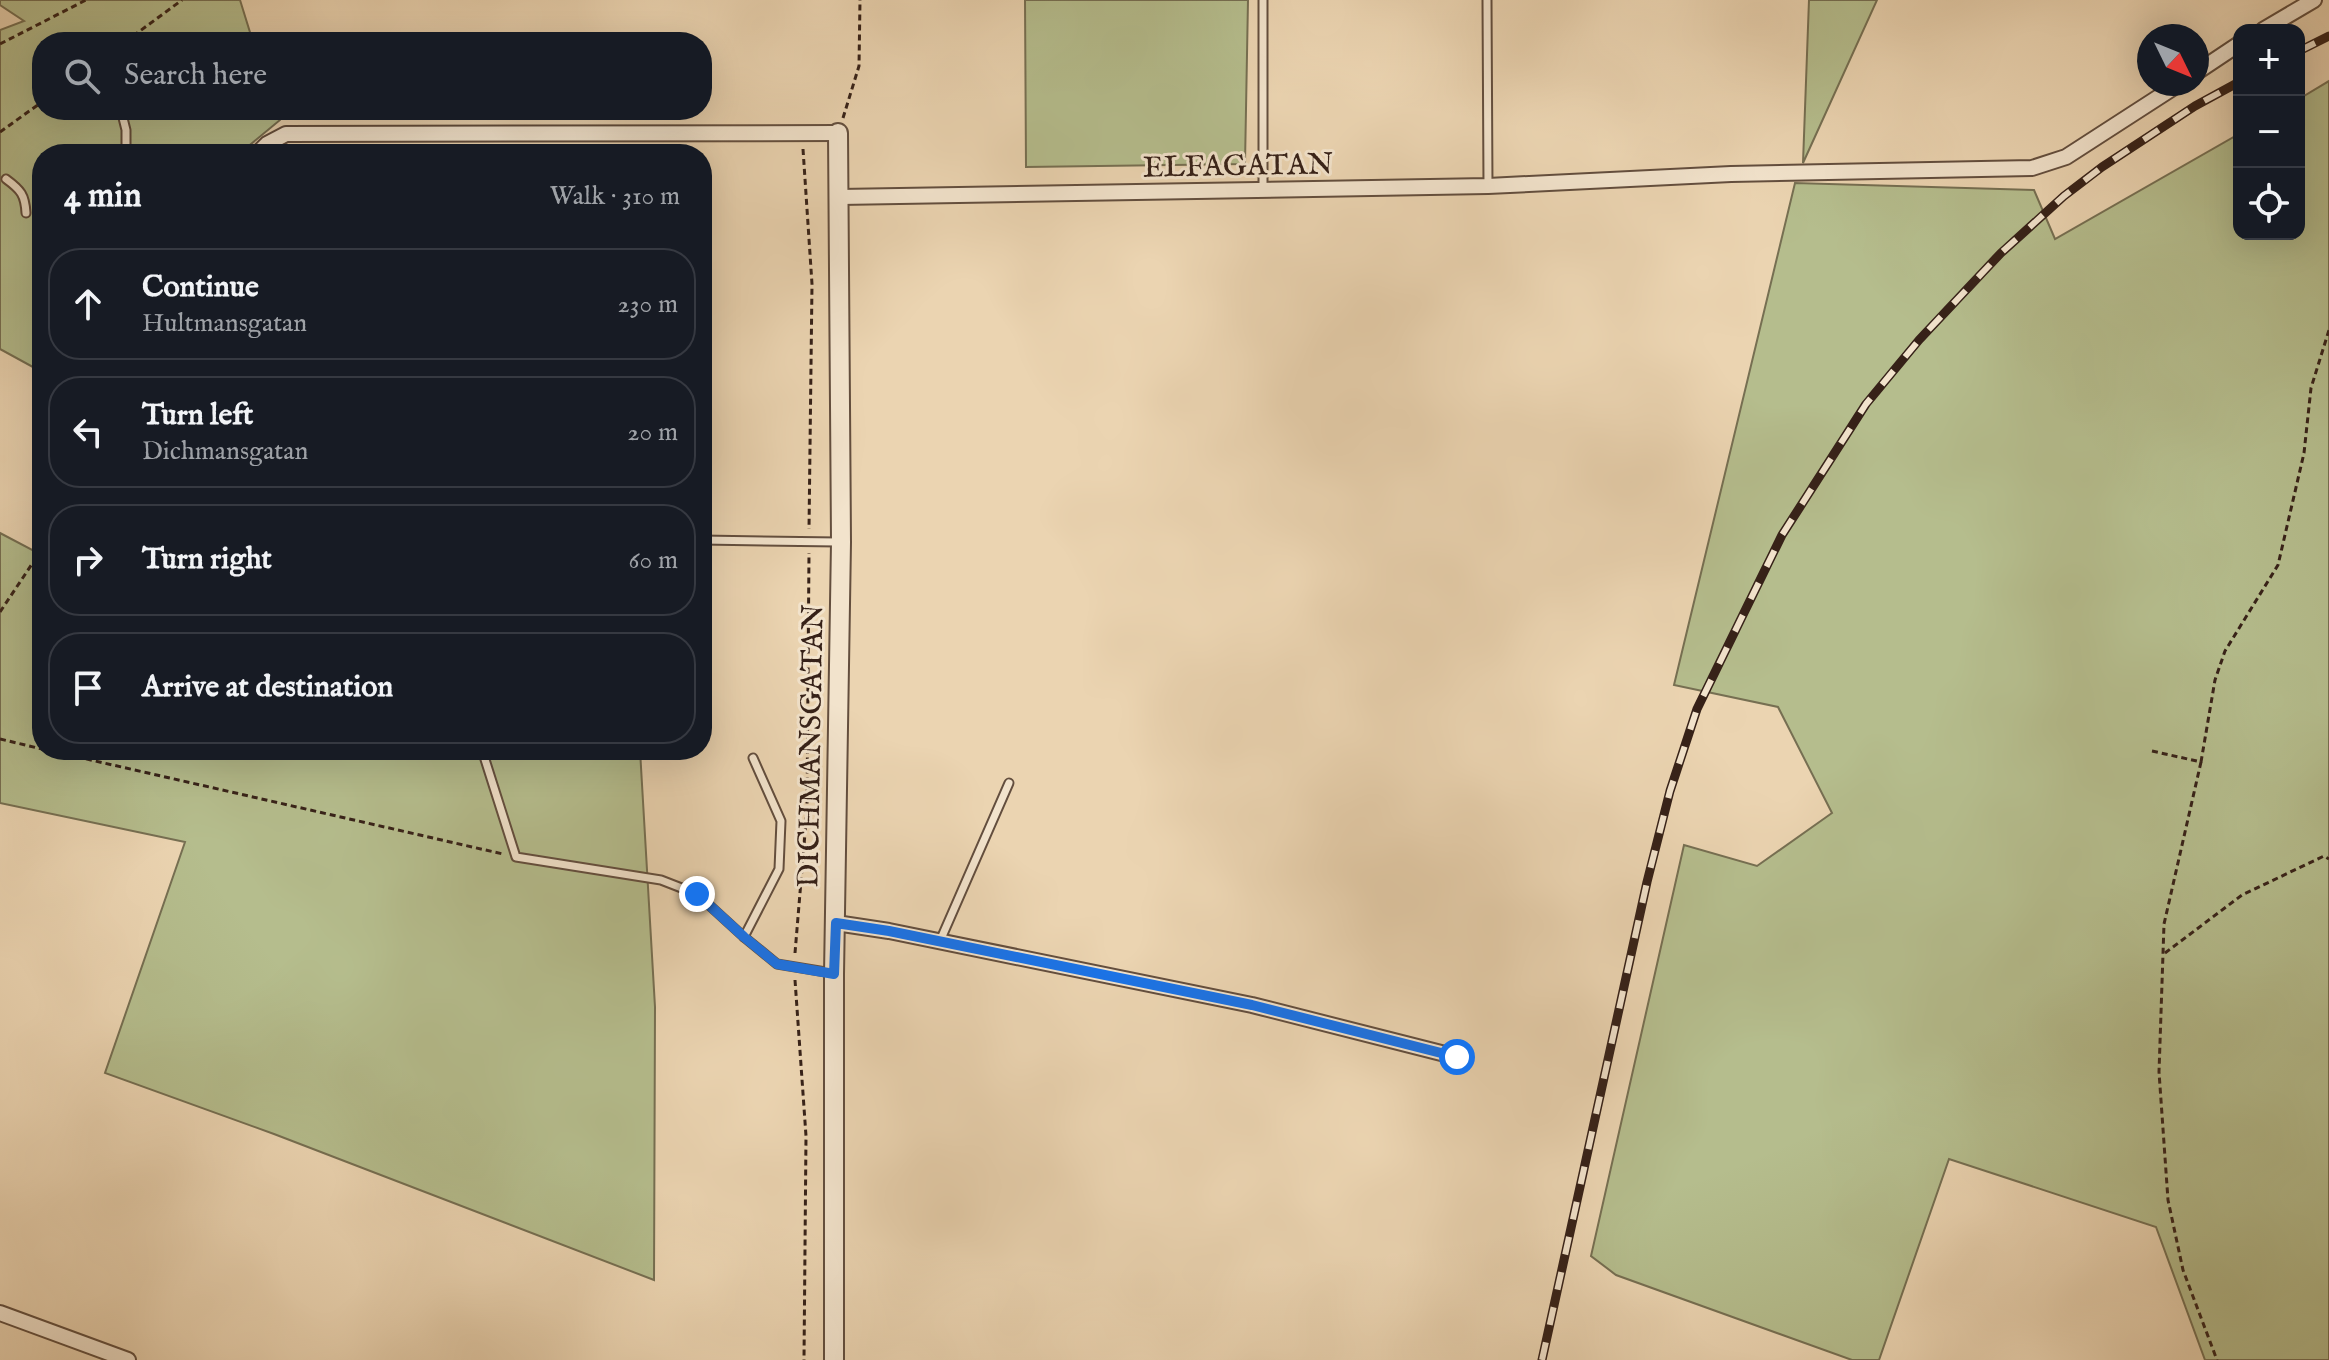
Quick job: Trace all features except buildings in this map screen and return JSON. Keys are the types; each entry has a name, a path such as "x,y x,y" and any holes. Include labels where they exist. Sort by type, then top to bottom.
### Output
{"street":[{"path":"2273,24 2314,0"},
{"path":"2209,64 2233,48"},
{"name":"ELFAGATAN","path":"840,197 1488,186 1731,174 2032,168 2066,157 2160,96"},
{"path":"267,144 286,134 838,133"},
{"name":"DICHMANSGATAN","path":"834,1360 834,974 841,542 838,133"},
{"path":"836,923 940,941 1252,1005 1457,1057"},
{"path":"0,1313 128,1360"}],"lane":[{"path":"1263,0 1263,191"},
{"path":"1487,0 1488,186"},
{"path":"124,120 126,144"},
{"path":"6,179 25,197 26,213"},
{"path":"712,540 841,542"},
{"path":"744,937 779,869 781,821 753,758"},
{"path":"485,760 516,857 661,880 697,894 777,964 834,974"},
{"path":"940,941 1009,783"}],"path":[{"path":"0,44 86,0"},
{"path":"139,32 182,0"},
{"path":"838,133 859,66 860,0"},
{"path":"0,132 32,109"},
{"path":"802,134 812,284 807,809 794,967 806,1136 804,1360"},
{"path":"2217,1360 2183,1270 2168,1200 2159,1072 2164,924 2201,762 2215,680 2225,651 2278,565 2304,453 2311,388 2329,330"},
{"path":"0,612 32,564"},
{"path":"0,739 32,746"},
{"path":"2152,751 2201,762"},
{"path":"92,760 516,857"},
{"path":"2163,954 2242,895 2324,856 2329,859"}],"green space":[{"path":"0,0 240,0 250,32 32,32 32,120 280,120 251,144 32,144 32,367 0,349 0,30 24,21 0,5"},
{"path":"1025,0 1248,0 1245,164 1026,167"},
{"path":"1809,0 1877,0 1803,163"},
{"path":"2329,81 2329,1360 2205,1360 2156,1227 1949,1159 1879,1360 1852,1360 1616,1275 1591,1256 1684,845 1757,866 1832,813 1778,707 1674,685 1795,183 2034,190 2055,239 2233,137 2233,240 2305,240 2305,95"},
{"path":"0,533 32,550 32,760 641,760 655,1007 654,1280 274,1134 105,1073 185,842 0,803"}],"railway":[{"path":"2305,48 2329,36"},
{"path":"1542,1360 1647,882 1670,791 1697,709 1782,535 1866,404 1919,340 2001,253 2064,196 2102,167 2195,106 2233,85"}],"route":[{"path":"697,894 777,964 834,974 836,923 889,931 1252,1005 1457,1057"}]}
